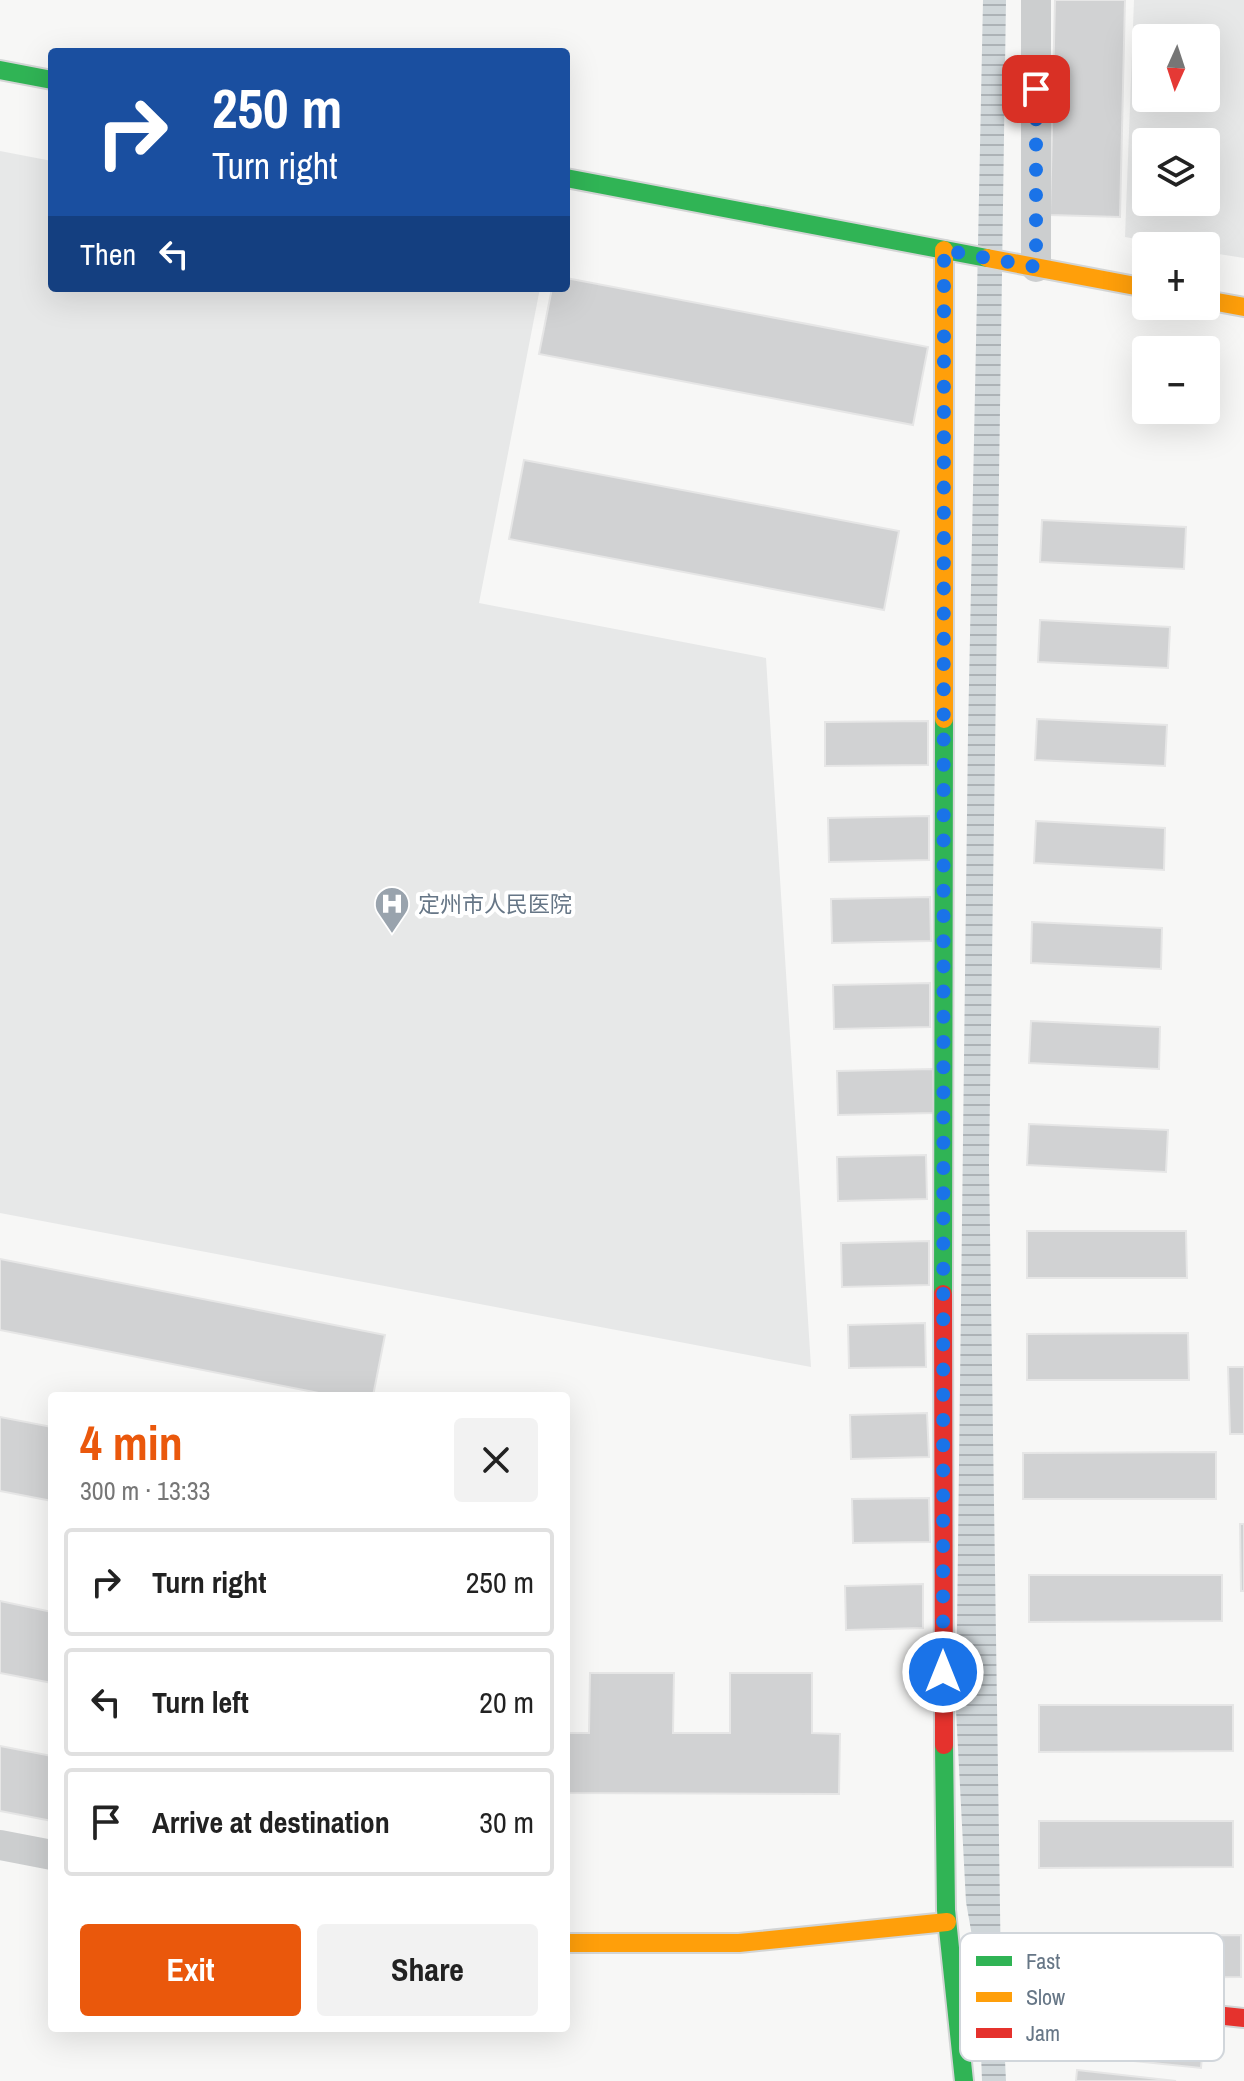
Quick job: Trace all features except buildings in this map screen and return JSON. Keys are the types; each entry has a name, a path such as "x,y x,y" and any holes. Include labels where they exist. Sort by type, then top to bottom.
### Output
{"street":[{"path":"1021,264 1036,0"},
{"path":"0,70 48,79"},
{"path":"570,179 1132,285"},
{"path":"951,251 943,1703 947,1922 960,2044"},
{"path":"1220,303 1244,307"},
{"path":"0,1845 48,1854"},
{"path":"570,1943 739,1943 947,1922"},
{"path":"1224,2016 1244,2018"},
{"path":"962,2061 964,2081"}],"shaded area":[{"path":"983,0 1006,0 989,1164 1000,1933 971,1933 966,1902 956,1710 968,733"},
{"path":"1134,0 1244,0 1244,258 1220,254 1220,232 1132,232 1132,238 1125,237 1132,53 1132,112 1220,112 1220,24 1133,24"},
{"name":"定州市人民医院","path":"0,151 48,160 48,292 539,292 479,603 766,658 811,1367 0,1213"},
{"path":"981,2061 1005,2061 1006,2081 982,2081"}],"traffic: fast":[{"path":"0,70 48,79"},
{"path":"570,179 987,258"},
{"path":"943,1294 944,719"},
{"path":"944,1745 946,1910 960,2043"},
{"path":"962,2061 964,2081"}],"traffic: slow":[{"path":"944,250 944,719"},
{"path":"987,258 1132,285"},
{"path":"1220,303 1244,307"},
{"path":"570,1943 739,1943 947,1922"}],"traffic: jam":[{"path":"943,1294 944,1745"},
{"path":"1224,2016 1244,2018"}],"place":[{"name":"定州市人民医院","path":"392,935"}],"route":[{"path":"943,1672 944,250 1036,267 1036,89"}]}
